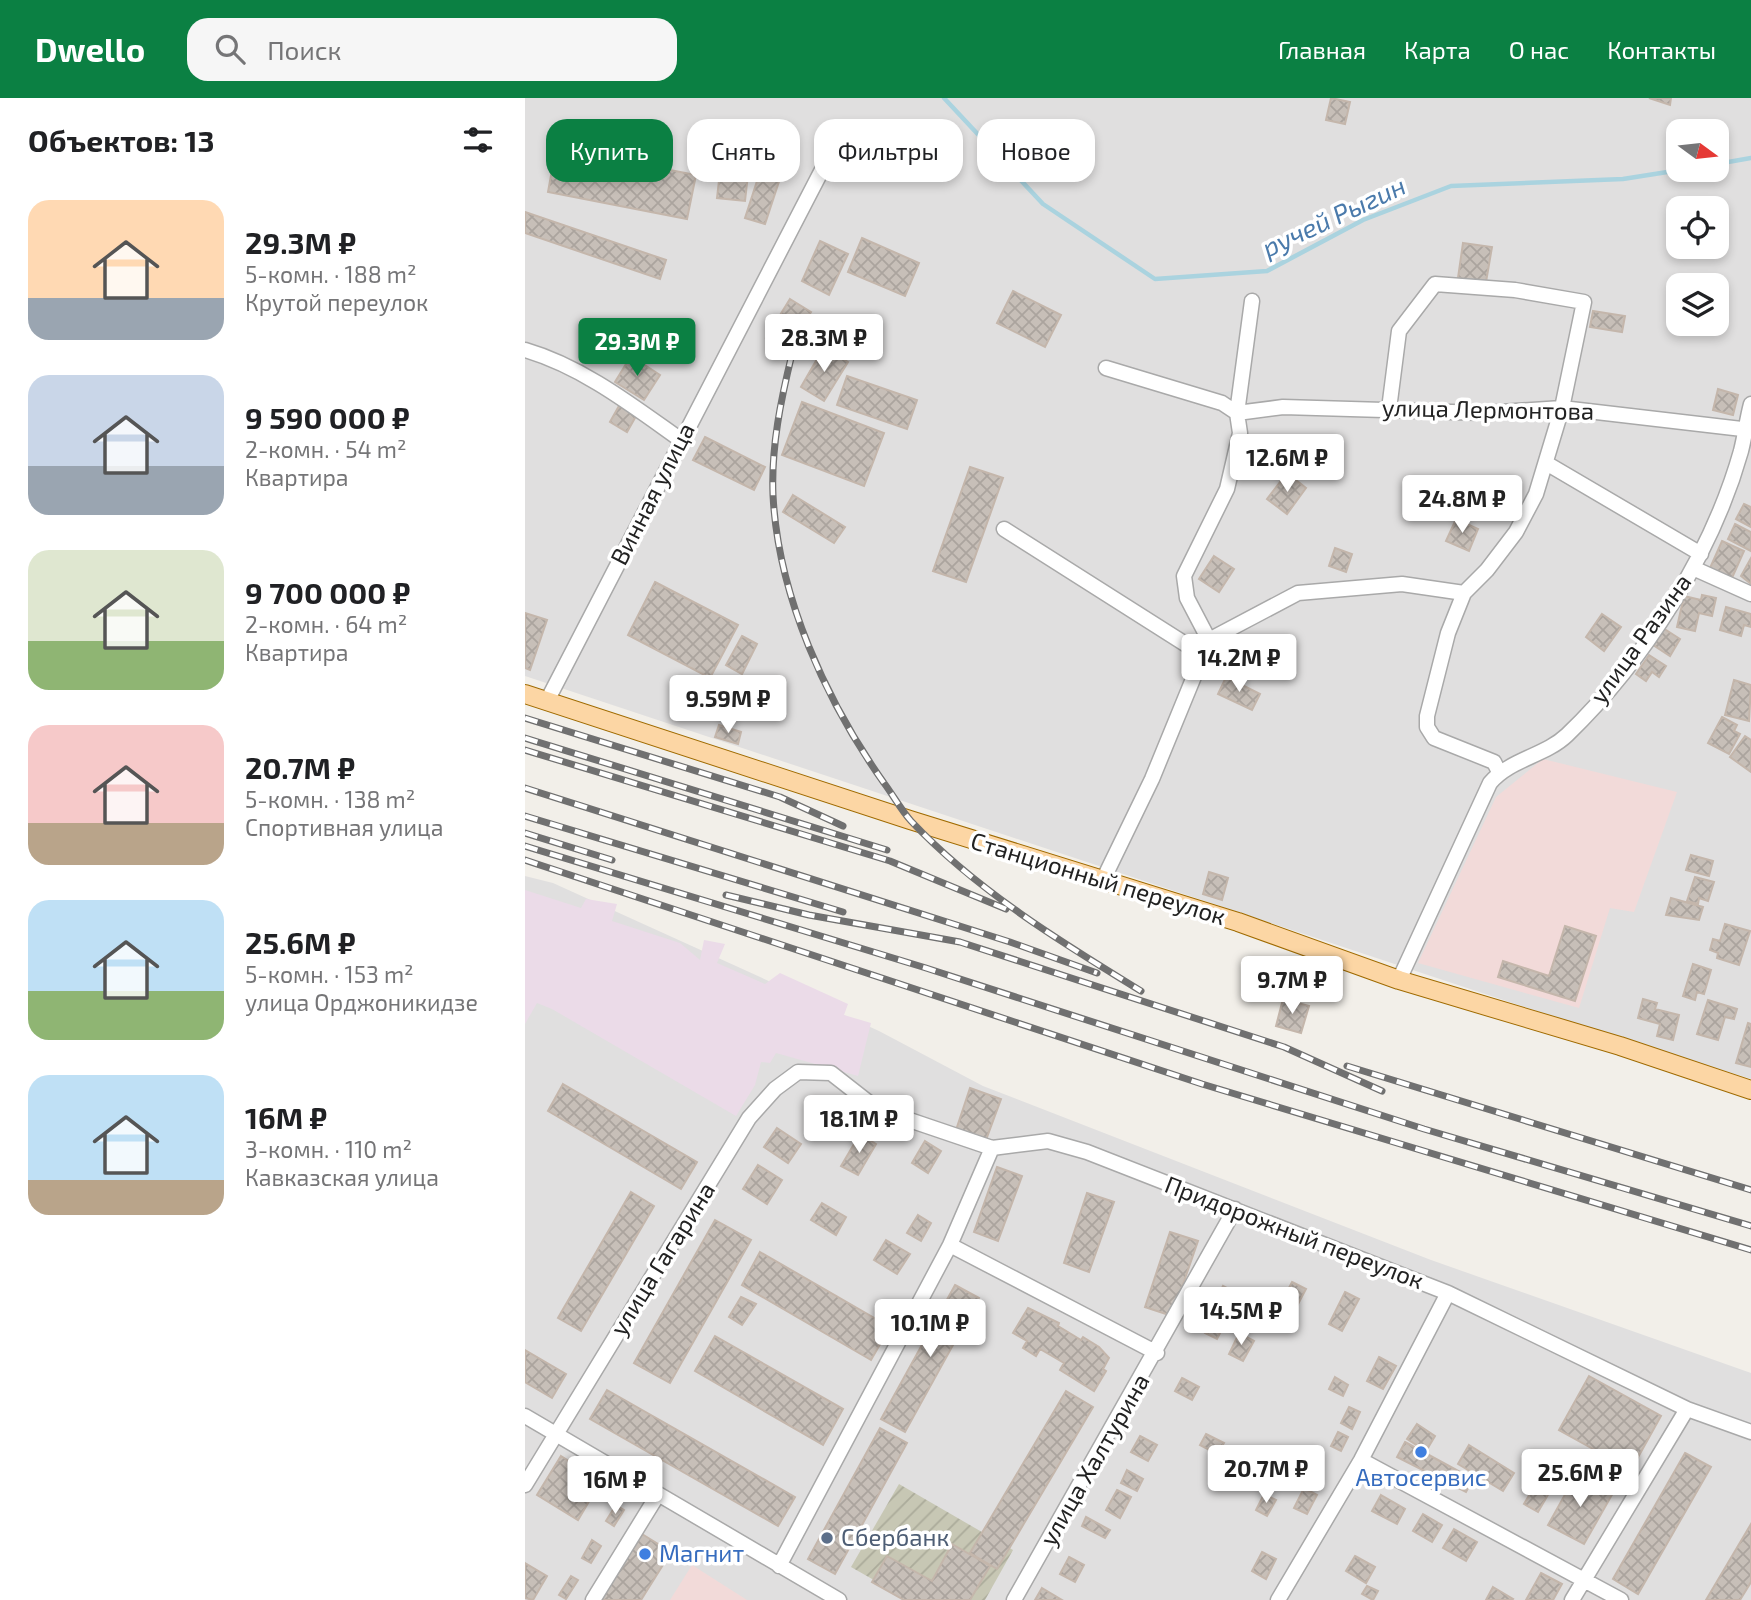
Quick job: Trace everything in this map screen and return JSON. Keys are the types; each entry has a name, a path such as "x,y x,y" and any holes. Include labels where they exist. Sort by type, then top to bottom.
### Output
{"main road":[{"name":"Станционный переулок","path":"525,694 1238,922 1399,980 1620,1046 1751,1090"}],"street":[{"name":"Винная улица","path":"547,701 816,182"},
{"path":"1389,409 1399,331 1435,284 1515,290 1584,302 1562,408 1536,494 1516,532 1487,570 1464,593 1448,633 1427,727 1434,738 1494,761 1499,772 1490,783 1399,980"},
{"path":"1209,640 1187,598 1184,576 1227,489 1240,433 1237,413 1252,301"},
{"path":"525,350 569,368 598,384 681,440"},
{"path":"1106,368 1222,403 1237,413"},
{"name":"улица Разина","path":"1499,772 1564,738 1615,684 1701,554 1725,497 1748,429 1751,404"},
{"name":"улица Лермонтова","path":"1237,413 1283,407 1485,413 1562,408 1748,429"},
{"path":"1546,463 1701,554"},
{"path":"1003,529 1201,654"},
{"path":"1692,568 1751,594"},
{"path":"1103,880 1152,779 1209,640 1298,593 1402,584 1464,593"},
{"name":"улица Гагарина","path":"525,1485 750,1118 775,1089 797,1072 831,1073"},
{"name":"Придорожный переулок","path":"831,1073 877,1109 992,1149 1048,1141 1087,1152 1235,1209 1448,1293 1687,1409 1751,1432"},
{"path":"779,1566 950,1245 992,1149"},
{"name":"улица Халтурина","path":"1014,1600 1157,1353 1235,1209"},
{"path":"950,1245 1157,1353"},
{"path":"1278,1600 1361,1460 1448,1293"},
{"path":"1572,1600 1687,1409"},
{"path":"525,1416 657,1496 839,1600"},
{"path":"1361,1460 1621,1600"},
{"path":"593,1600 657,1496"}],"shaded area":[{"path":"525,98 1751,98 1751,1079 1594,1030 525,676"},
{"path":"1543,759 1677,792 1634,912 1610,908 1579,1008 1418,963 1496,797"},
{"path":"525,876 553,883 879,1031 983,1086 1431,1260 1751,1373 1751,1600 525,1600"},
{"path":"525,890 581,908 586,899 617,904 612,921 680,943 700,960 704,940 725,944 717,963 765,984 780,973 848,1004 844,1015 871,1023 858,1076 776,1053 770,1063 761,1062 755,1085 736,1116 552,1009 537,1003 525,1024"},
{"path":"899,1484 1013,1550 985,1600 909,1600 851,1567"},
{"path":"692,1565 747,1600 670,1600"}],"building":[{"path":"1331,98 1350,102 1345,124 1326,120"},
{"path":"1649,98 1671,98 1670,105"},
{"path":"673,171 687,173 687,182 695,182 687,219 548,192 550,182 673,182"},
{"path":"719,182 747,182 745,201 717,198"},
{"path":"757,182 779,182 765,224 745,218"},
{"path":"525,212 666,260 660,279 525,233"},
{"path":"862,238 919,263 905,296 848,272"},
{"path":"820,241 848,254 829,295 802,281"},
{"path":"1463,243 1492,247 1486,282 1458,278"},
{"path":"1013,291 1061,315 1045,347 997,323"},
{"path":"790,299 811,312 787,350 766,338"},
{"path":"1593,311 1625,316 1622,332 1590,327"},
{"path":"824,347 848,362 824,401 801,387"},
{"path":"631,356 660,375 644,400 615,382"},
{"path":"847,376 917,400 907,429 837,405"},
{"path":"1718,389 1738,395 1733,415 1713,410"},
{"path":"802,402 884,433 864,486 782,455"},
{"path":"619,406 636,416 627,432 610,422"},
{"path":"705,437 765,467 754,490 693,460"},
{"path":"970,467 1003,478 966,582 933,571"},
{"path":"1287,473 1306,488 1287,514 1267,499"},
{"path":"793,495 845,527 834,543 783,512"},
{"path":"1744,504 1751,507 1751,527 1736,519"},
{"path":"1456,519 1478,529 1469,551 1446,541"},
{"path":"1735,524 1751,532 1751,551 1728,539"},
{"path":"1722,541 1744,551 1732,578 1710,568"},
{"path":"1335,548 1352,554 1346,572 1329,566"},
{"path":"1214,556 1234,569 1219,592 1199,579"},
{"path":"1751,558 1751,584 1741,576"},
{"path":"655,582 738,625 710,678 628,635"},
{"path":"1702,595 1716,598 1712,616 1699,613 1695,631 1677,627 1684,596 1701,600"},
{"path":"1726,607 1751,614 1751,627 1744,625 1741,636 1720,630"},
{"path":"525,613 547,620 530,670 525,668"},
{"path":"1602,614 1621,627 1604,651 1586,637"},
{"path":"1663,628 1680,639 1670,656 1653,645"},
{"path":"742,636 757,644 742,674 726,665"},
{"path":"1649,655 1666,666 1659,677 1652,672 1646,681 1636,674"},
{"path":"1226,677 1260,694 1252,710 1218,694"},
{"path":"1734,680 1751,685 1749,721 1725,715"},
{"path":"1722,717 1737,725 1734,731 1740,734 1729,754 1708,743"},
{"path":"719,725 741,732 738,744 715,737"},
{"path":"1745,736 1751,740 1751,772 1730,757"},
{"path":"1691,855 1713,861 1709,876 1686,870"},
{"path":"1209,872 1228,878 1222,900 1203,894"},
{"path":"1695,877 1714,882 1708,901 1699,898 1698,904 1687,901"},
{"path":"1671,898 1703,907 1699,920 1666,915"},
{"path":"1725,924 1750,931 1739,965 1717,958 1718,953 1710,950 1713,939 1720,941"},
{"path":"1565,926 1596,936 1575,1001 1498,977 1503,961 1549,976"},
{"path":"1693,964 1711,970 1704,994 1697,992 1695,1000 1683,996"},
{"path":"1283,999 1309,1006 1301,1033 1276,1026"},
{"path":"1643,999 1657,1003 1655,1009 1679,1015 1673,1040 1657,1036 1660,1024 1638,1018"},
{"path":"1708,1000 1737,1009 1734,1019 1725,1017 1718,1040 1697,1034"},
{"path":"1748,1023 1751,1024 1751,1067 1736,1063"},
{"path":"563,1084 697,1162 681,1189 548,1111"},
{"path":"970,1088 1001,1099 986,1140 956,1130"},
{"path":"777,1128 801,1144 788,1163 764,1147"},
{"path":"860,1134 876,1144 858,1175 841,1166"},
{"path":"925,1141 941,1151 928,1173 912,1163"},
{"path":"758,1165 782,1180 767,1204 743,1189"},
{"path":"997,1167 1022,1176 998,1241 974,1232"},
{"path":"631,1192 654,1206 581,1331 558,1318"},
{"path":"1087,1193 1114,1202 1089,1272 1064,1263"},
{"path":"822,1203 846,1217 836,1235 811,1220"},
{"path":"918,1215 931,1223 921,1241 907,1233"},
{"path":"715,1220 751,1240 670,1383 634,1363"},
{"path":"1170,1232 1198,1241 1172,1316 1145,1307"},
{"path":"886,1240 910,1254 897,1274 874,1260"},
{"path":"760,1252 890,1327 871,1360 742,1285"},
{"path":"1292,1282 1306,1289 1296,1308 1282,1301"},
{"path":"955,1285 979,1298 905,1432 881,1419"},
{"path":"1223,1286 1238,1294 1228,1312 1214,1305"},
{"path":"1345,1292 1359,1299 1342,1331 1329,1324"},
{"path":"741,1297 756,1304 742,1325 729,1317"},
{"path":"1028,1308 1059,1323 1058,1326 1081,1340 1083,1337 1099,1347 1109,1358 1103,1369 1106,1371 1094,1391 1060,1370 1064,1363 1040,1349 1036,1356 1023,1348 1027,1341 1013,1333"},
{"path":"1214,1313 1227,1320 1217,1339 1205,1333"},
{"path":"1239,1333 1254,1341 1243,1361 1229,1354"},
{"path":"715,1336 843,1409 823,1445 695,1371"},
{"path":"525,1350 566,1374 552,1398 525,1382"},
{"path":"1379,1357 1396,1366 1383,1389 1367,1381"},
{"path":"1589,1376 1661,1416 1631,1470 1559,1430"},
{"path":"1335,1377 1348,1385 1343,1396 1329,1389"},
{"path":"1182,1378 1199,1387 1192,1400 1175,1391"},
{"path":"607,1390 795,1497 778,1526 590,1419"},
{"path":"1066,1391 1093,1407 997,1569 970,1553"},
{"path":"1349,1407 1360,1412 1352,1429 1341,1423"},
{"path":"1417,1424 1435,1436 1426,1451 1407,1439"},
{"path":"880,1428 907,1443 835,1574 808,1559"},
{"path":"1338,1432 1348,1437 1341,1451 1331,1446"},
{"path":"1206,1434 1224,1443 1217,1454 1200,1445"},
{"path":"1140,1436 1157,1445 1148,1461 1131,1452"},
{"path":"1405,1442 1473,1479 1466,1492 1397,1457"},
{"path":"1469,1445 1514,1473 1503,1491 1458,1464"},
{"path":"1685,1453 1711,1467 1638,1594 1613,1579"},
{"path":"561,1456 601,1481 578,1520 537,1495"},
{"path":"1546,1466 1560,1474 1538,1512 1524,1504"},
{"path":"1127,1470 1143,1479 1137,1491 1121,1483"},
{"path":"1577,1473 1613,1493 1584,1544 1548,1525"},
{"path":"1304,1488 1317,1495 1307,1514 1294,1508"},
{"path":"1117,1490 1131,1497 1120,1518 1106,1510"},
{"path":"1264,1494 1276,1500 1267,1516 1256,1510"},
{"path":"1381,1495 1405,1509 1397,1524 1372,1511"},
{"path":"616,1505 624,1510 614,1526 606,1521"},
{"path":"1423,1514 1442,1525 1432,1542 1413,1531"},
{"path":"1086,1517 1110,1530 1105,1538 1082,1526"},
{"path":"1751,1524 1751,1582 1740,1600 1706,1600"},
{"path":"1454,1529 1477,1542 1466,1561 1443,1548"},
{"path":"642,1534 671,1552 641,1600 604,1600 602,1598"},
{"path":"592,1540 601,1546 591,1563 582,1558"},
{"path":"952,1544 990,1566 970,1600 904,1600 872,1582 887,1556 932,1581"},
{"path":"1262,1552 1276,1559 1266,1579 1252,1571"},
{"path":"1355,1556 1375,1567 1366,1583 1346,1571"},
{"path":"1069,1557 1084,1565 1075,1582 1060,1574"},
{"path":"525,1563 547,1576 533,1600 525,1598"},
{"path":"1541,1573 1562,1584 1553,1600 1526,1600"},
{"path":"571,1576 578,1580 566,1599 559,1595"},
{"path":"1367,1586 1378,1591 1373,1600 1362,1594"},
{"path":"1493,1587 1513,1599 1486,1600"},
{"path":"1042,1588 1062,1600 1035,1600"}],"waterway":[{"name":"ручей Рыгин","path":"944,98 1043,204 1155,279 1267,271 1363,220 1451,186 1623,179 1666,172"},
{"name":"ручей Рыгин","path":"1729,162 1751,158"}],"railway":[{"path":"792,354 775,441 773,495 777,533 795,609 843,718 904,812 936,846 1020,914 1141,991"},
{"path":"525,718 780,797 843,826"},
{"path":"525,738 887,850"},
{"path":"525,750 890,861 1006,909"},
{"path":"525,788 1010,942 1097,973"},
{"path":"525,816 843,912"},
{"path":"525,833 612,860"},
{"path":"525,846 926,968 1424,1129 1751,1226"},
{"path":"525,860 1202,1084 1751,1250"},
{"path":"726,895 809,915 960,942 1284,1047 1382,1091"},
{"path":"1347,1066 1751,1190"}],"place":[{"name":"Автосервис","path":"1421,1452"},
{"name":"Сбербанк","path":"827,1538"},
{"name":"Магнит","path":"645,1554"}]}
